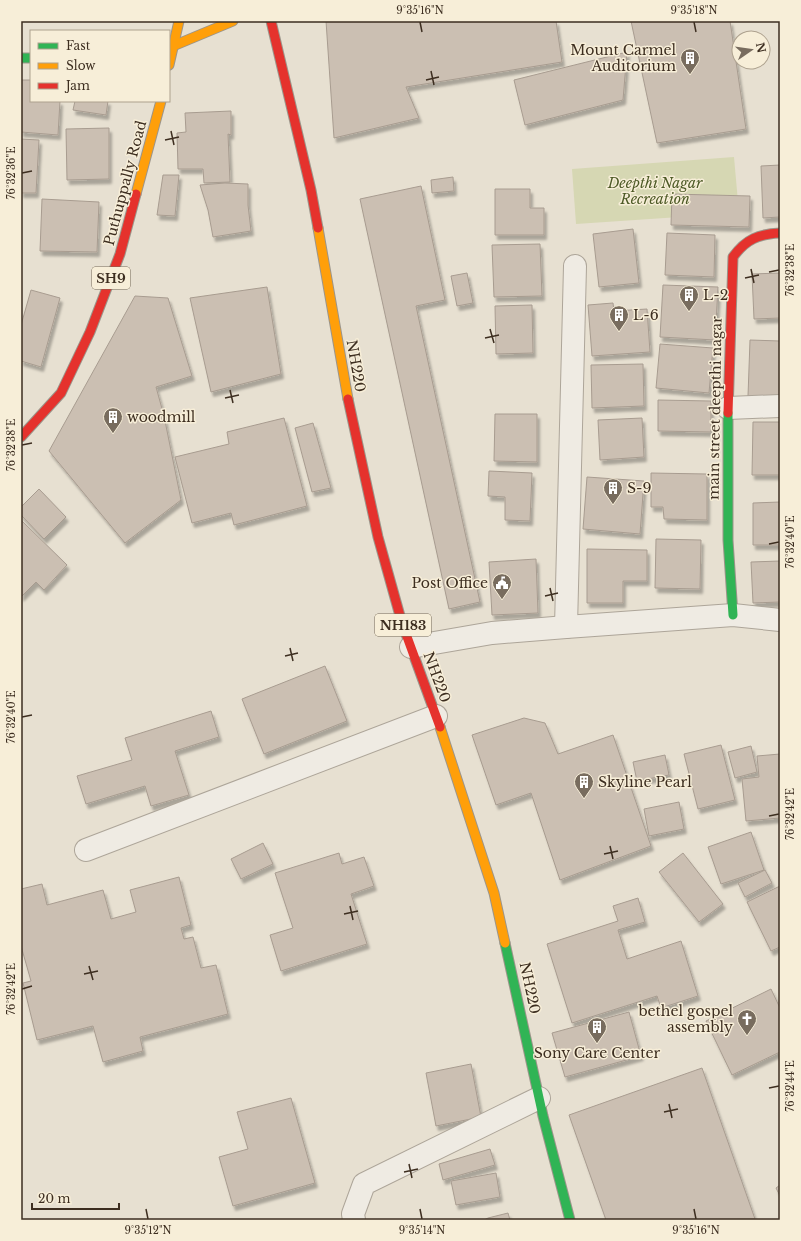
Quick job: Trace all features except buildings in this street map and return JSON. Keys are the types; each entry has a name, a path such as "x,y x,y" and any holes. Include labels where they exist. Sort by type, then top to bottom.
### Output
{"main road":[{"path":"171,46 179,21"},
{"path":"171,46 233,21"},
{"name":"NH220","path":"271,21 285,86 311,190 348,398 378,537 402,623 436,716 494,892 519,999 539,1098 570,1220"},
{"name":"Puthuppally Road","path":"21,437 61,393 90,332 120,254 162,102"},
{"name":"main street deepthi nagar","path":"733,615 728,540 728,408 733,257 742,244 761,234 780,233"}],"street":[{"path":"566,627 575,266"},
{"path":"728,408 780,406"},
{"path":"411,647 492,633 566,627 733,615 780,620"},
{"path":"86,850 436,716"},
{"path":"354,1220 353,1214 364,1184 539,1098"}],"green space":[{"name":"Deepthi Nagar Recreation","path":"734,157 739,213 576,224 572,169"}],"traffic: fast":[{"path":"21,58 30,58"},
{"path":"728,413 728,540 733,615"},
{"path":"505,943 543,1116 570,1220"}],"traffic: slow":[{"path":"170,61 179,21"},
{"path":"173,46 233,21"},
{"path":"136,194 161,102"},
{"path":"318,228 348,399"},
{"path":"440,727 494,893 505,943"}],"traffic: jam":[{"path":"271,21 311,190 318,228"},
{"path":"21,437 61,393 90,332 120,254 136,194"},
{"path":"728,413 733,257 743,246 759,236 780,233"},
{"path":"348,399 378,537 402,623 440,727"}],"place":[{"name":"Mount Carmel Auditorium","path":"690,75"},
{"name":"L-2","path":"689,312"},
{"name":"L-6","path":"619,332"},
{"name":"woodmill","path":"113,434"},
{"name":"S-9","path":"613,505"},
{"name":"Post Office","path":"502,600"},
{"name":"Skyline Pearl","path":"584,799"},
{"name":"bethel gospel assembly","path":"747,1036"},
{"name":"Sony Care Center","path":"597,1044"}]}
